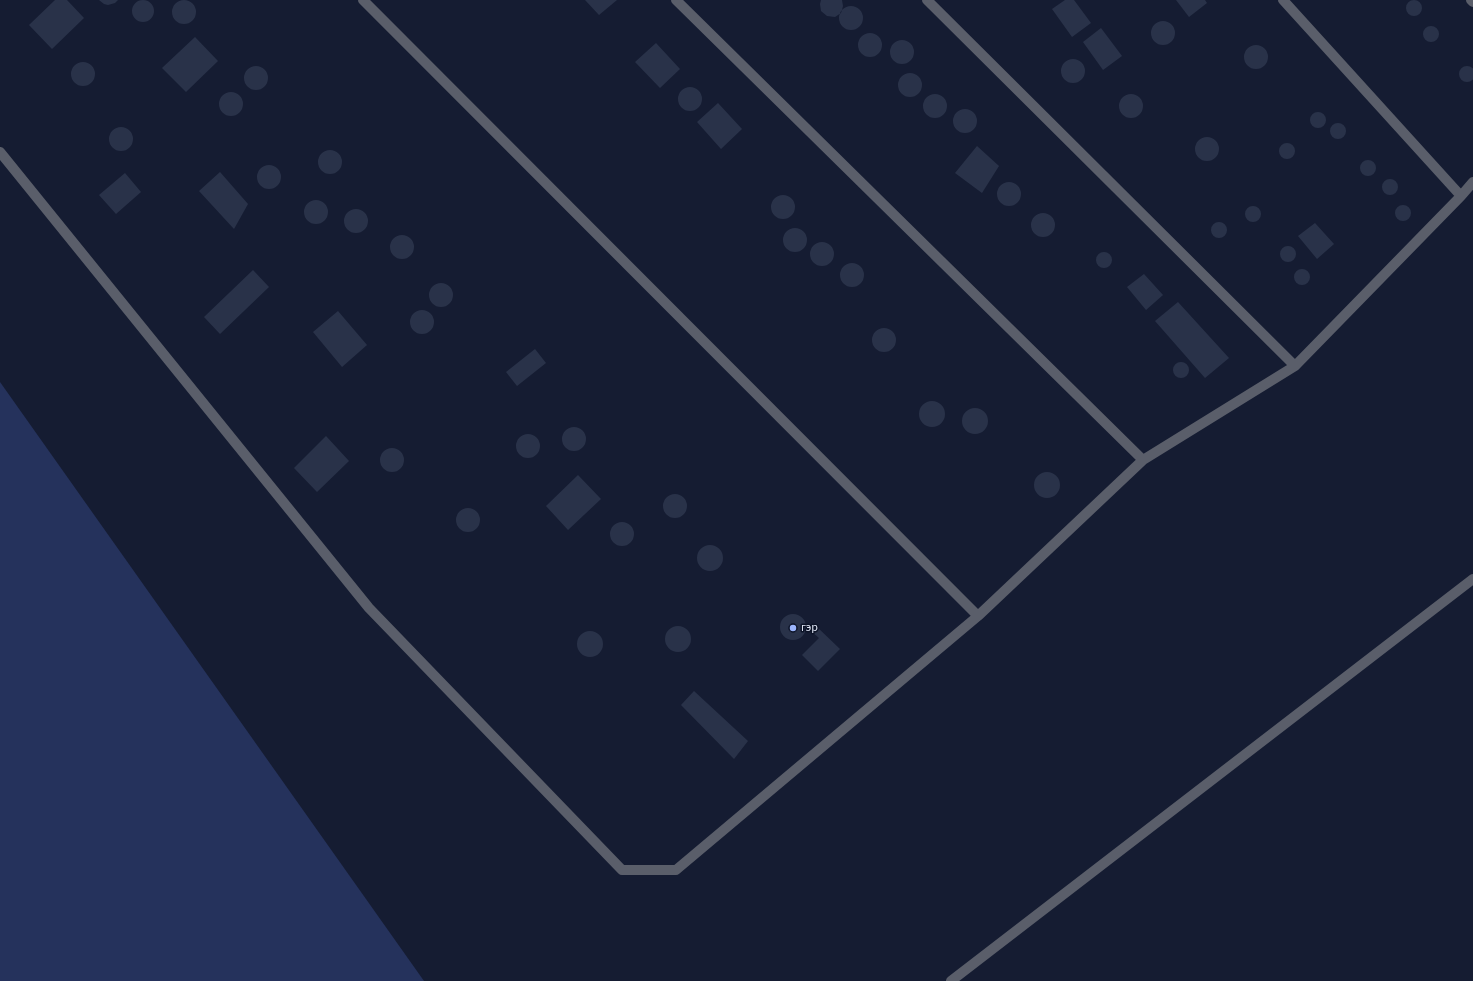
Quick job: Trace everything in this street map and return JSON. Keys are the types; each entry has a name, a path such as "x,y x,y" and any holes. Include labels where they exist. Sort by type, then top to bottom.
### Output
{"street":[{"path":"363,0 978,616"},
{"path":"676,0 1143,460"},
{"path":"927,0 1295,366"},
{"path":"1283,0 1461,196"},
{"path":"0,152 369,608 622,870 676,870 978,616 1143,460 1295,366 1473,182"},
{"path":"951,981 1473,579"}],"shaded area":[{"path":"0,382 424,981 0,981"}],"building":[{"path":"55,0 67,0 84,18 52,49 29,25"},
{"path":"99,0 118,0 115,3 108,5"},
{"path":"139,0 147,0 154,7 154,15 147,22 139,22 132,15 132,7"},
{"path":"184,0 192,4 196,12 192,20 184,24 176,20 172,12 176,4"},
{"path":"585,0 617,0 599,15"},
{"path":"821,0 842,0 843,6 841,13 835,17 827,16 821,11"},
{"path":"1065,0 1074,0 1091,23 1072,37 1052,9"},
{"path":"1176,0 1205,0 1207,3 1189,17"},
{"path":"1414,0 1420,2 1422,8 1420,14 1414,16 1408,14 1406,8 1408,2"},
{"path":"851,6 859,10 863,18 859,26 851,30 843,26 839,18 843,10"},
{"path":"1163,21 1171,25 1175,33 1171,41 1163,45 1155,41 1151,33 1155,25"},
{"path":"1431,26 1437,28 1439,34 1437,40 1431,42 1425,40 1423,34 1425,28"},
{"path":"1101,28 1122,56 1103,70 1083,42"},
{"path":"870,33 878,37 882,45 878,53 870,57 862,53 858,45 862,37"},
{"path":"195,37 218,61 186,92 162,68"},
{"path":"902,40 910,44 914,52 910,60 902,64 894,60 890,52 894,44"},
{"path":"656,43 680,69 660,88 635,62"},
{"path":"1256,45 1264,49 1268,57 1264,65 1256,69 1248,65 1244,57 1248,49"},
{"path":"1073,59 1081,63 1085,71 1081,79 1073,83 1065,79 1061,71 1065,63"},
{"path":"83,62 91,66 95,74 91,82 83,86 75,82 71,74 75,66"},
{"path":"256,66 264,70 268,78 264,86 256,90 248,86 244,78 248,70"},
{"path":"1467,66 1474,71 1475,74 1470,81 1467,82 1460,77 1459,74 1464,67"},
{"path":"910,73 918,77 922,85 918,93 910,97 902,93 898,85 902,77"},
{"path":"690,87 698,91 702,99 698,107 690,111 682,107 678,99 682,91"},
{"path":"231,92 239,96 243,104 239,112 231,116 223,112 219,104 223,96"},
{"path":"935,94 943,98 947,106 943,114 935,118 927,114 923,106 927,98"},
{"path":"1131,94 1139,98 1143,106 1139,114 1131,118 1123,114 1119,106 1123,98"},
{"path":"718,103 742,129 721,149 697,122"},
{"path":"965,109 973,113 977,121 973,129 965,133 957,129 953,121 957,113"},
{"path":"1318,112 1324,114 1326,120 1324,126 1318,128 1312,126 1310,120 1312,114"},
{"path":"1338,123 1344,125 1346,131 1344,137 1338,139 1332,137 1330,131 1332,125"},
{"path":"121,127 129,131 133,139 129,147 121,151 113,147 109,139 113,131"},
{"path":"1207,137 1215,141 1219,149 1215,157 1207,161 1199,157 1195,149 1199,141"},
{"path":"1287,143 1293,145 1295,151 1293,157 1287,159 1281,157 1279,151 1281,145"},
{"path":"977,146 999,166 982,193 955,173"},
{"path":"330,150 338,154 342,162 338,170 330,174 322,170 318,162 322,154"},
{"path":"1368,160 1374,162 1376,168 1374,174 1368,176 1362,174 1360,168 1362,162"},
{"path":"269,165 277,169 281,177 277,185 269,189 261,185 257,177 261,169"},
{"path":"220,172 248,204 234,229 199,191"},
{"path":"125,173 141,192 116,214 99,195"},
{"path":"1390,179 1396,181 1398,187 1396,193 1390,195 1384,193 1382,187 1384,181"},
{"path":"1009,182 1017,186 1021,194 1017,202 1009,206 1001,202 997,194 1001,186"},
{"path":"783,195 791,199 795,207 791,215 783,219 775,215 771,207 775,199"},
{"path":"316,200 324,204 328,212 324,220 316,224 308,220 304,212 308,204"},
{"path":"1403,205 1409,207 1411,213 1409,219 1403,221 1397,219 1395,213 1397,207"},
{"path":"1253,206 1259,208 1261,214 1259,220 1253,222 1247,220 1245,214 1247,208"},
{"path":"356,209 364,213 368,221 364,229 356,233 348,229 344,221 348,213"},
{"path":"1043,213 1051,217 1055,225 1051,233 1043,237 1035,233 1031,225 1035,217"},
{"path":"1219,222 1225,224 1227,230 1225,236 1219,238 1213,236 1211,230 1213,224"},
{"path":"1315,223 1334,244 1317,259 1298,236"},
{"path":"795,228 803,232 807,240 803,248 795,252 787,248 783,240 787,232"},
{"path":"402,235 410,239 414,247 410,255 402,259 394,255 390,247 394,239"},
{"path":"822,242 830,246 834,254 830,262 822,266 814,262 810,254 814,246"},
{"path":"1288,246 1294,248 1296,254 1294,260 1288,262 1282,260 1280,254 1282,248"},
{"path":"1104,252 1110,254 1112,260 1110,266 1104,268 1098,266 1096,260 1098,254"},
{"path":"852,263 860,267 864,275 860,283 852,287 844,283 840,275 844,267"},
{"path":"1302,269 1308,271 1310,277 1308,283 1302,285 1296,283 1294,277 1296,271"},
{"path":"253,270 269,287 220,334 204,317"},
{"path":"1144,274 1163,295 1146,310 1127,287"},
{"path":"441,283 449,287 453,295 449,303 441,307 433,303 429,295 433,287"},
{"path":"1178,302 1229,358 1205,378 1155,321"},
{"path":"422,310 430,314 434,322 430,330 422,334 414,330 410,322 414,314"},
{"path":"338,311 367,345 342,367 313,332"},
{"path":"884,328 892,332 896,340 892,348 884,352 876,348 872,340 876,332"},
{"path":"535,349 546,363 517,386 506,372"},
{"path":"1181,362 1187,364 1189,370 1187,376 1181,378 1175,376 1173,370 1175,364"},
{"path":"932,401 941,405 945,414 941,423 932,427 923,423 919,414 923,405"},
{"path":"975,408 984,412 988,421 984,430 975,434 966,430 962,421 966,412"},
{"path":"574,427 582,431 586,439 582,447 574,451 566,447 562,439 566,431"},
{"path":"528,434 536,438 540,446 536,454 528,458 520,454 516,446 520,438"},
{"path":"326,436 349,461 317,492 294,468"},
{"path":"392,448 400,452 404,460 400,468 392,472 384,468 380,460 384,452"},
{"path":"1047,472 1056,476 1060,485 1056,494 1047,498 1038,494 1034,485 1038,476"},
{"path":"578,475 601,499 568,530 546,506"},
{"path":"675,494 683,498 687,506 683,514 675,518 667,514 663,506 667,498"},
{"path":"468,508 476,512 480,520 476,528 468,532 460,528 456,520 460,512"},
{"path":"622,522 630,526 634,534 630,542 622,546 614,542 610,534 614,526"},
{"path":"710,545 719,549 723,558 719,567 710,571 701,567 697,558 701,549"},
{"name":"гэр","path":"793,614 802,618 806,627 802,636 793,640 784,636 780,627 784,618"},
{"path":"678,626 687,630 691,639 687,648 678,652 669,648 665,639 669,630"},
{"path":"816,626 840,649 818,671 802,655 819,638 811,631"},
{"path":"590,631 599,635 603,644 599,653 590,657 581,653 577,644 581,635"},
{"path":"694,691 748,741 734,759 681,705"}],"place":[{"name":"гэр","path":"793,628"}]}
